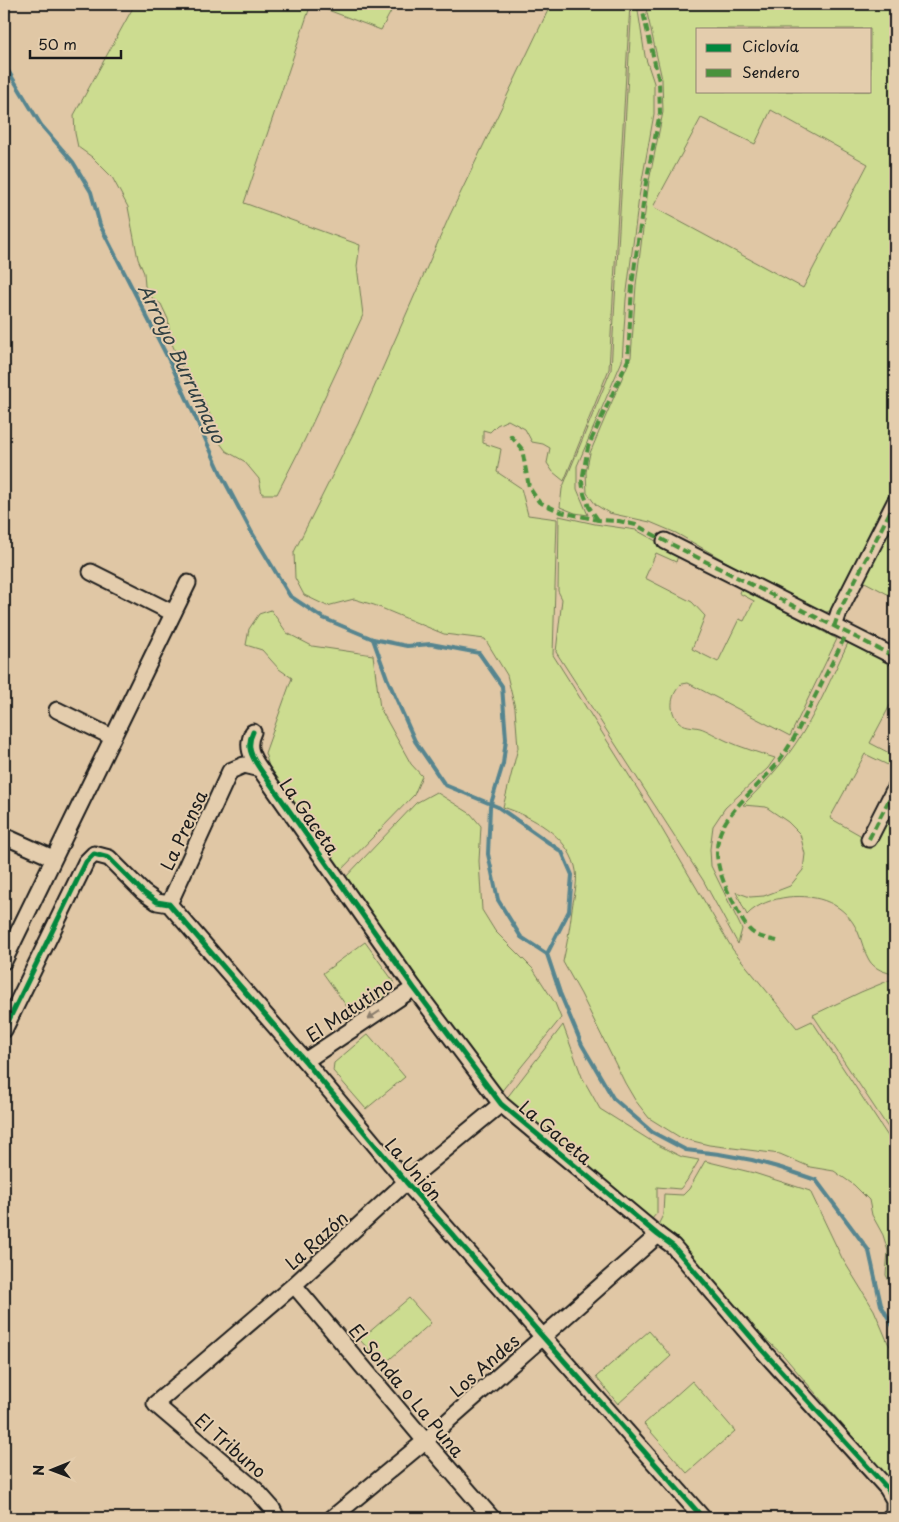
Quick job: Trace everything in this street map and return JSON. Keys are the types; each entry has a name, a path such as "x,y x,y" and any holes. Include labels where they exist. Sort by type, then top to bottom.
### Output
{"street":[{"path":"834,627 839,612 895,502"},
{"path":"665,541 895,657"},
{"path":"91,572 173,613"},
{"path":"4,960 188,583"},
{"path":"57,710 112,737"},
{"name":"La Gaceta","path":"253,732 248,744 260,769 414,988 501,1104 673,1246 763,1351 887,1488 894,1500 892,1516"},
{"name":"La Gaceta","path":"230,771 244,765 260,769"},
{"name":"La Prensa","path":"169,904 230,771"},
{"path":"869,839 895,788"},
{"path":"4,836 53,858"},
{"name":"La Unión","path":"4,1030 86,862 94,854 109,858 143,892 157,902 169,904 306,1062 406,1182 703,1518"},
{"name":"El Matutino","path":"306,1062 414,988"},
{"name":"La Razón","path":"155,1404 294,1285 406,1182 501,1104"},
{"name":"Los Andes","path":"332,1518 425,1442 658,1235"},
{"name":"El Sonda o La Puna","path":"294,1285 425,1442 492,1518"},
{"name":"El Tribuno","path":"155,1404 256,1490 272,1508 277,1518"}],"green space":[{"path":"135,4 311,4 244,203 360,245 357,266 363,315 277,494 262,494 259,479 244,461 226,451 217,439 213,421 198,390 186,377 170,339 168,319 161,304 153,299 145,286 144,273 138,259 128,207 112,177 92,157 78,147 74,115"},
{"path":"312,4 395,4 381,30"},
{"path":"551,4 630,4 609,369 564,481 553,472 547,463 550,448 543,444 532,442 525,429 508,420 497,425 490,432 483,430 483,443 501,449 497,472 521,488 528,515 557,519 553,655 649,807 733,950 797,1028 812,1021 895,1147 895,1293 886,1275 888,1251 883,1235 872,1215 869,1200 854,1185 834,1171 810,1167 780,1154 709,1145 681,1138 649,1118 635,1100 563,962 576,882 576,871 571,855 556,836 547,829 526,816 503,807 518,748 515,708 507,675 485,639 444,634 374,605 354,599 327,606 304,595 295,578 294,552 358,424 449,217"},
{"path":"632,4 637,4 645,56 654,83 654,114 639,197 626,299 622,361 577,466 577,489 588,515 575,513 560,507 562,489 611,370"},
{"path":"645,4 895,4 895,487 832,610 824,613 809,609 676,533 650,522 609,513 596,505 587,493 586,472 590,453 631,357 636,285 649,181 663,112 662,79","holes":["771,110 868,164 803,288 653,207 701,118 755,144"]},
{"path":"559,516 636,530 678,556 676,562 656,553 645,578 692,602 705,616 692,649 718,662 739,619 744,621 754,601 739,593 741,588 837,639 790,736 688,683 682,684 673,697 673,712 680,723 702,729 733,744 775,758 768,768 725,808 713,826 710,849 711,866 742,929 738,944 703,880 556,652 562,599 558,591"},
{"path":"895,522 895,598 863,581"},
{"path":"271,610 287,633 312,646 373,655 380,708 411,764 422,776 414,795 338,873 271,773 265,753 292,678 279,669 262,650 246,645 249,629 259,614"},
{"path":"848,643 895,666 895,696 870,743 895,756 890,766 865,754 830,818 860,835 862,838 860,843 871,849 895,803 895,974 880,970 871,963 852,922 838,907 829,902 810,897 788,897 766,903 747,915 736,892 750,897 764,896 790,886 803,870 805,854 800,834 788,822 766,807 743,805 764,784 802,734 823,696"},
{"path":"436,792 471,814 481,826 479,861 482,910 495,931 533,969 555,1003 561,1018 500,1093 343,880 416,803"},
{"path":"365,942 394,982 392,992 355,1018 323,973"},
{"path":"895,978 895,1138 813,1015"},
{"path":"563,1025 582,1077 600,1109 656,1144 682,1157 699,1160 680,1189 657,1187 657,1213 651,1220 506,1099"},
{"path":"368,1034 405,1077 366,1109 333,1071 334,1063"},
{"path":"705,1161 754,1173 810,1191 842,1258 874,1310 888,1343 895,1353 895,1487 783,1355 761,1335 658,1225 663,1215 664,1194 683,1195 689,1189"},
{"path":"409,1298 431,1323 383,1365 360,1340"},
{"path":"649,1331 671,1356 618,1404 596,1377"},
{"path":"692,1381 735,1431 687,1473 644,1424"}],"waterway":[{"path":"646,7 657,4"},
{"name":"Arroyo Burrumayo","path":"4,64 41,125 73,162 91,192 100,225 170,362 224,480 251,531 290,596 323,618 373,639 387,678 415,741 445,785 498,807 562,852 572,875 569,911 547,954 560,993 582,1045 613,1098 652,1132 686,1150 752,1160 816,1180 869,1251 881,1305 895,1330"},
{"name":"Arroyo Burrumayo","path":"373,639 407,646 431,644 479,653 502,686 506,739 503,764 490,807 488,854 498,900 521,937 547,954"}],"marked path":[{"path":"598,520 589,507 582,481 588,447 628,360 632,285 646,182 660,113 659,81 641,4"},
{"path":"510,435 522,449 529,487 539,502 561,512 598,520 619,521 636,525 895,657"},
{"path":"834,627 839,612 895,502"},
{"path":"777,941 757,935 744,922 721,875 717,857 718,842 722,828 730,815 775,766 791,743 847,633"},
{"path":"869,839 895,788"}],"cycle path":[{"path":"253,732 250,746 257,764 414,988 501,1104 673,1246 763,1351 887,1488 894,1500 894,1514 889,1518"},
{"path":"4,1030 86,862 94,854 109,858 143,892 157,902 169,904 305,1061 406,1182 703,1518"}]}
